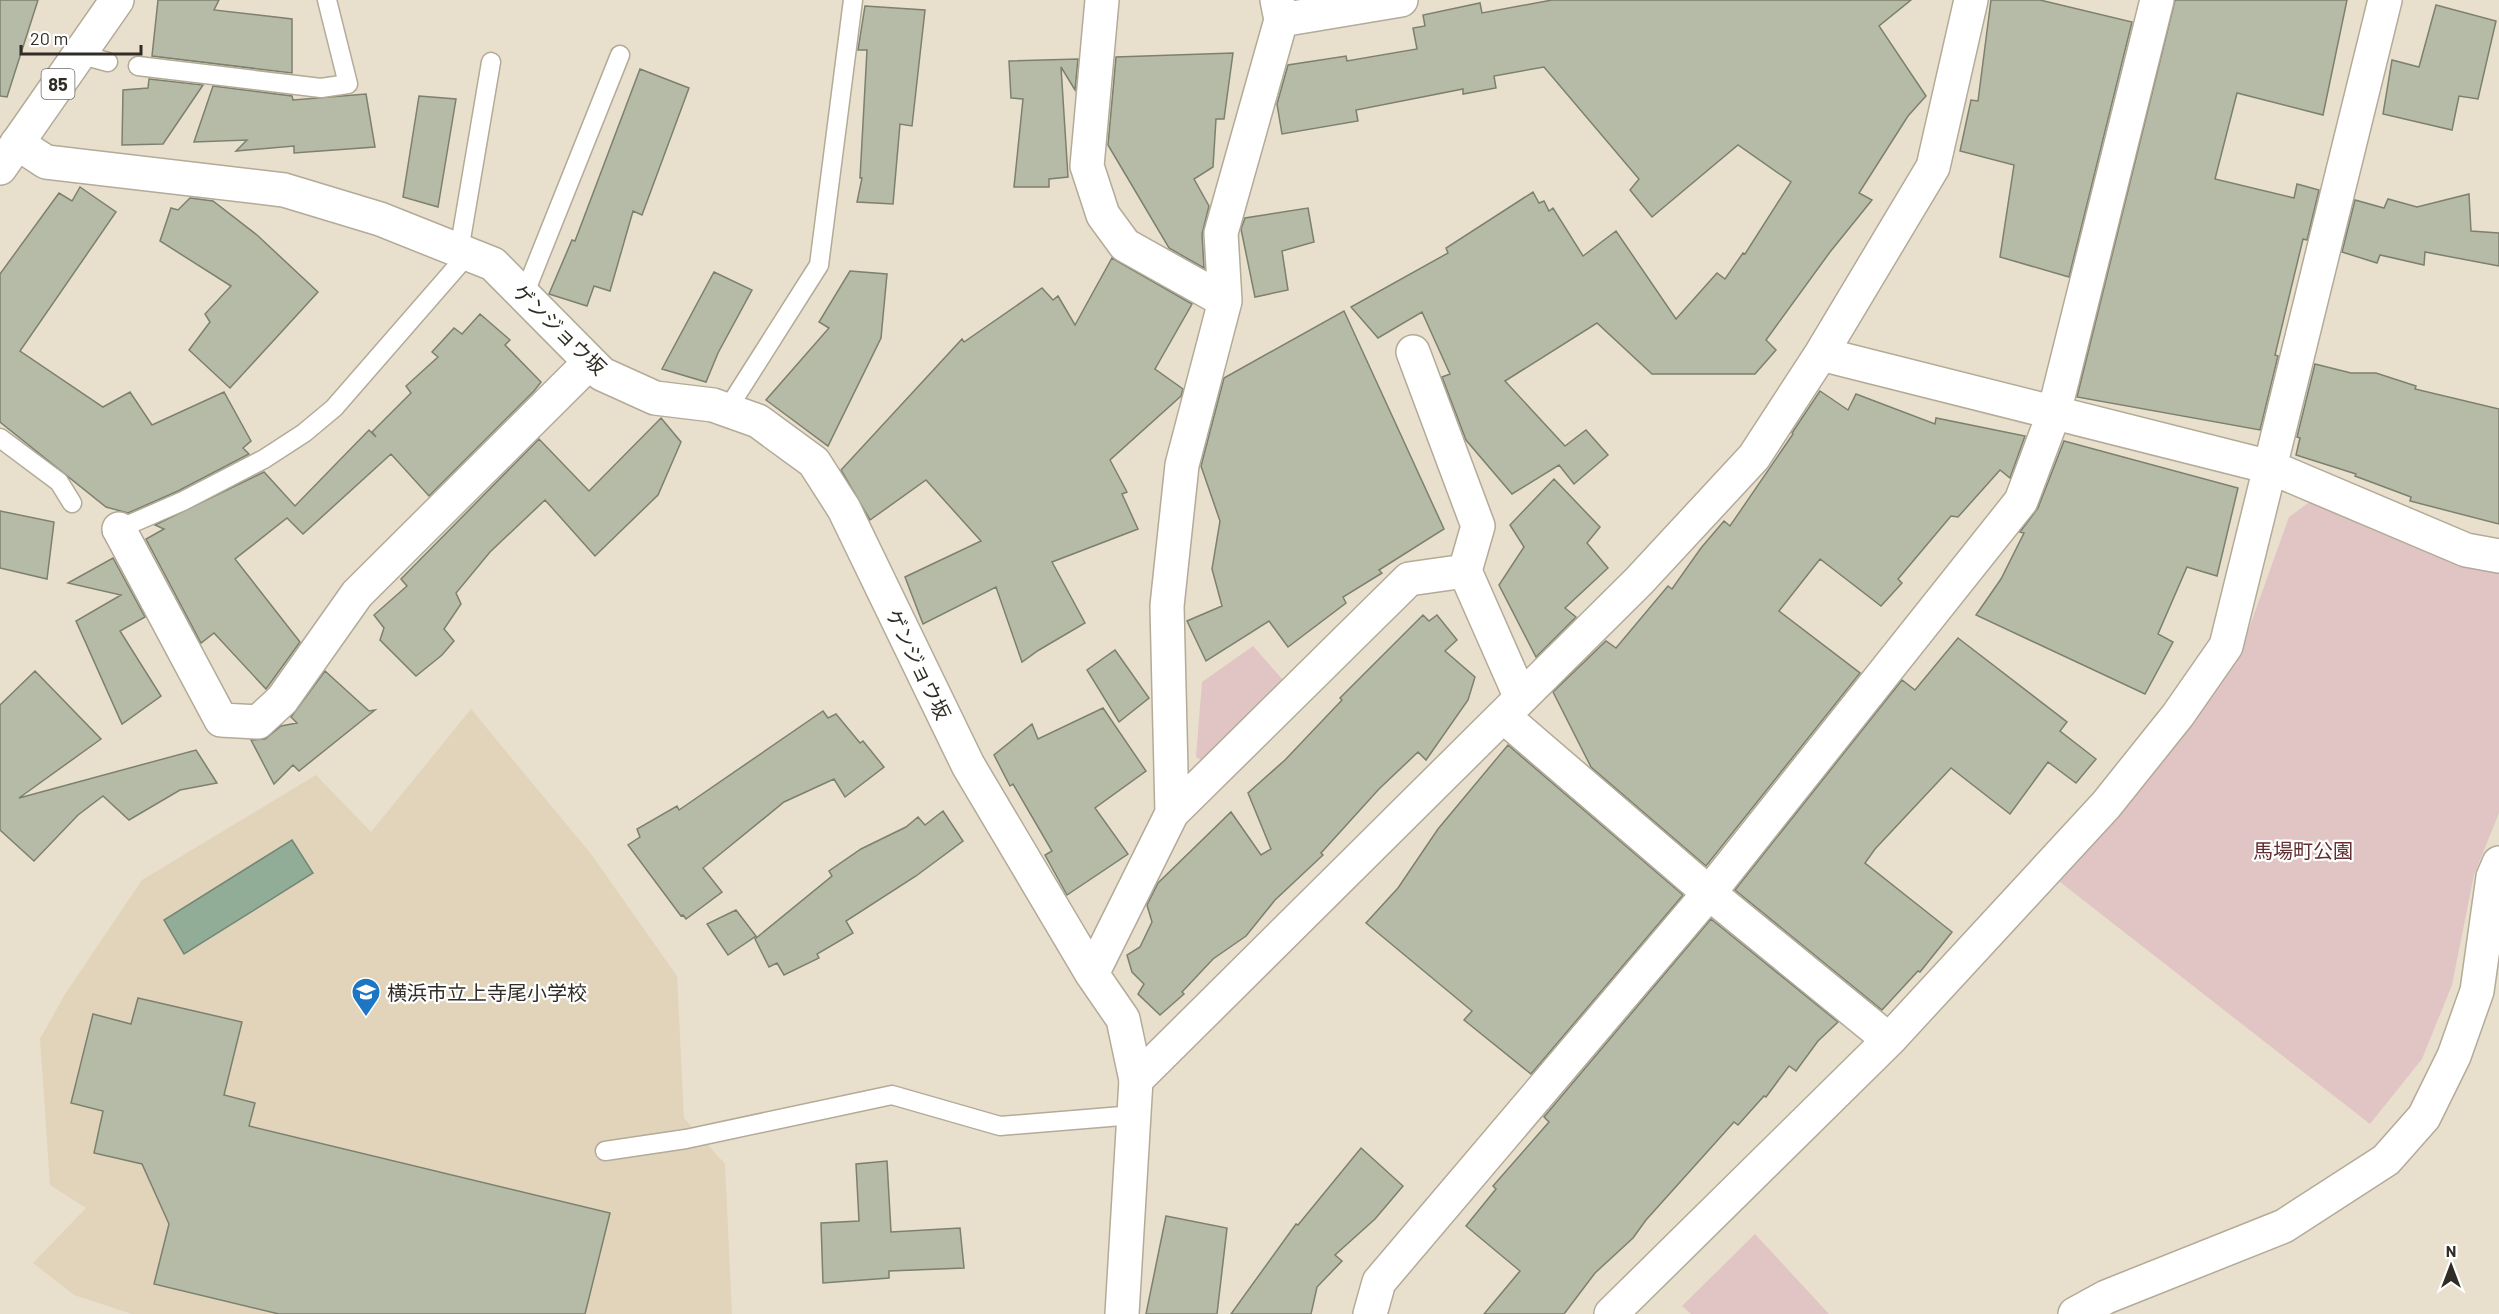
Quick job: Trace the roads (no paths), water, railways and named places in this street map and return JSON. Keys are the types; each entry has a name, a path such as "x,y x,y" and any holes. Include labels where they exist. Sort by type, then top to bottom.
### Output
{"street":[{"name":"85","path":"9,156 93,58 117,0"},
{"path":"1102,0 1087,166 1103,215 1125,245 1226,301"},
{"path":"1172,813 1167,606 1182,465 1226,301 1221,233 1279,10 1401,0"},
{"path":"1136,1080 1639,580 1754,458 1821,354 1933,167 1971,0"},
{"path":"1370,1314 1379,1282 1709,893 2021,501 2054,413 2157,0"},
{"path":"1611,1314 1888,1040 2106,805 2178,715 2226,646 2385,0"},
{"name":"ゲンジョウ坂","path":"9,156 284,190 380,219 493,264 602,374 655,398 713,405 758,421 814,462 844,509 968,765 1092,974 1123,1019 1136,1080 1122,1314"},
{"path":"1413,352 1478,526 1465,571 1512,707 1709,893 1888,1040"},
{"path":"1821,354 2270,467 2466,550 2499,556"},
{"path":"112,531 221,720 258,722 282,700 357,594 590,362"},
{"path":"1092,974 1172,813 1409,579 1465,571"},
{"path":"2075,1314 2106,1297 2284,1226 2386,1160 2424,1117 2454,1056 2477,991 2493,876 2499,863"}],"lane":[{"path":"138,66 321,88 348,84 327,0"},
{"path":"727,410 819,265 853,0"},
{"path":"524,295 620,55"},
{"path":"112,531 213,486 264,459 304,433 334,408 464,252 491,62"},
{"path":"0,438 59,482 72,503"},
{"path":"605,1151 686,1139 892,1095 1000,1126 1134,1115"}],"place":[{"name":"横浜市立上寺尾小学校","path":"366,1018"}],"park label":[{"name":"馬場町公園","path":"2303,850"}]}
